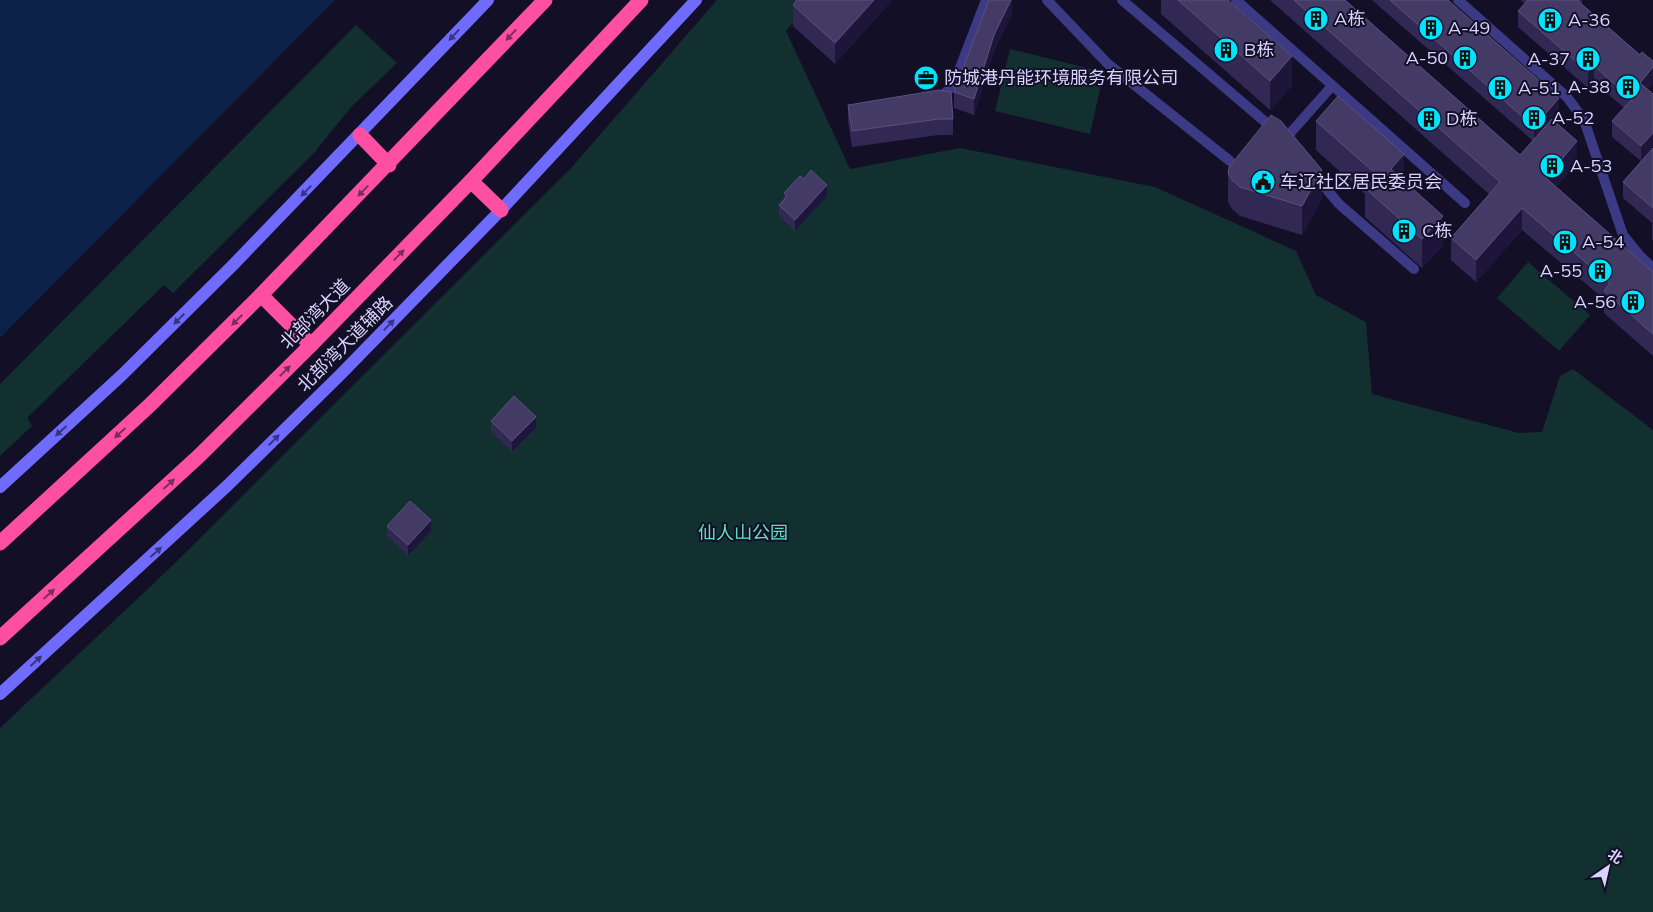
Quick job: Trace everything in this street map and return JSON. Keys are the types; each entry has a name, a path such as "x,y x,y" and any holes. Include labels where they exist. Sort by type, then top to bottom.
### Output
{"highway":[{"path":"0,543 150,406 389,165 545,0"},
{"name":"北部湾大道","path":"0,638 199,456 311,345 471,182 640,0"},
{"path":"360,135 389,165"},
{"path":"471,182 501,210"},
{"path":"261,295 311,345"}],"main road":[{"path":"0,487 122,376 360,135 488,0"},
{"name":"北部湾大道辅路","path":"0,694 228,486 341,374 501,210 696,0"}],"lane":[{"path":"926,103 935,101 954,86 986,0"},
{"path":"1047,0 1108,64 1230,161"},
{"path":"1122,0 1288,142 1332,86"},
{"path":"1236,0 1465,203"},
{"path":"1458,0 1567,97 1584,120 1623,235 1640,256 1653,268"},
{"path":"1309,168 1339,204 1414,268"}],"green space":[{"name":"仙人山公园","path":"717,0 811,0 786,31 850,169 960,148 1155,187 1296,251 1316,295 1366,322 1372,394 1519,433 1542,432 1560,376 1573,369 1653,430 1653,912 0,912 0,728 170,568 572,167"},
{"path":"356,25 397,63 351,107 314,153 173,293 164,285 27,418 32,426 0,456 0,384"},
{"path":"1010,49 1104,72 1090,134 995,111"},
{"path":"1528,262 1590,315 1559,351 1497,298"}],"water":[{"path":"0,0 335,0 0,338"}],"building":[{"path":"797,0 874,0 835,43 793,5"},
{"path":"989,0 1011,0 994,35 974,99 954,92"},
{"path":"1178,0 1228,0 1292,56 1270,81"},
{"path":"1294,0 1345,0 1520,155 1552,119 1577,141 1546,178 1653,272 1653,334 1604,291 1610,283 1522,208 1476,260 1451,238 1500,182"},
{"path":"1390,0 1448,0 1559,98 1534,127"},
{"path":"1528,0 1579,0 1640,55 1642,52 1653,61 1653,67 1640,83 1653,94 1653,133 1641,146 1612,121 1632,99 1594,66 1588,72 1518,11"},
{"path":"939,90 951,92 953,119 939,119 852,131 848,105"},
{"path":"1338,96 1404,154 1391,169 1443,216 1422,239 1365,188 1377,175 1316,121"},
{"path":"1271,115 1281,121 1322,170 1302,206 1240,187 1232,180 1228,173 1229,167"},
{"path":"1653,148 1653,208 1623,182"},
{"path":"811,170 827,185 795,220 779,205 787,196 784,193 800,176 804,179"},
{"path":"514,396 536,417 512,441 491,421"},
{"path":"410,501 431,520 408,545 387,526"}],"place":[{"name":"A栋","path":"1316,19"},
{"name":"A-36","path":"1550,20"},
{"name":"A-49","path":"1431,28"},
{"name":"B栋","path":"1226,50"},
{"name":"A-50","path":"1465,58"},
{"name":"A-37","path":"1588,59"},
{"name":"防城港丹能环境服务有限公司","path":"926,78"},
{"name":"A-38","path":"1628,87"},
{"name":"A-51","path":"1500,88"},
{"name":"A-52","path":"1534,118"},
{"name":"D栋","path":"1429,119"},
{"name":"A-53","path":"1552,166"},
{"name":"车辽社区居民委员会","path":"1263,182"},
{"name":"C栋","path":"1404,231"},
{"name":"A-54","path":"1565,242"},
{"name":"A-55","path":"1600,271"},
{"name":"A-56","path":"1633,302"}]}
